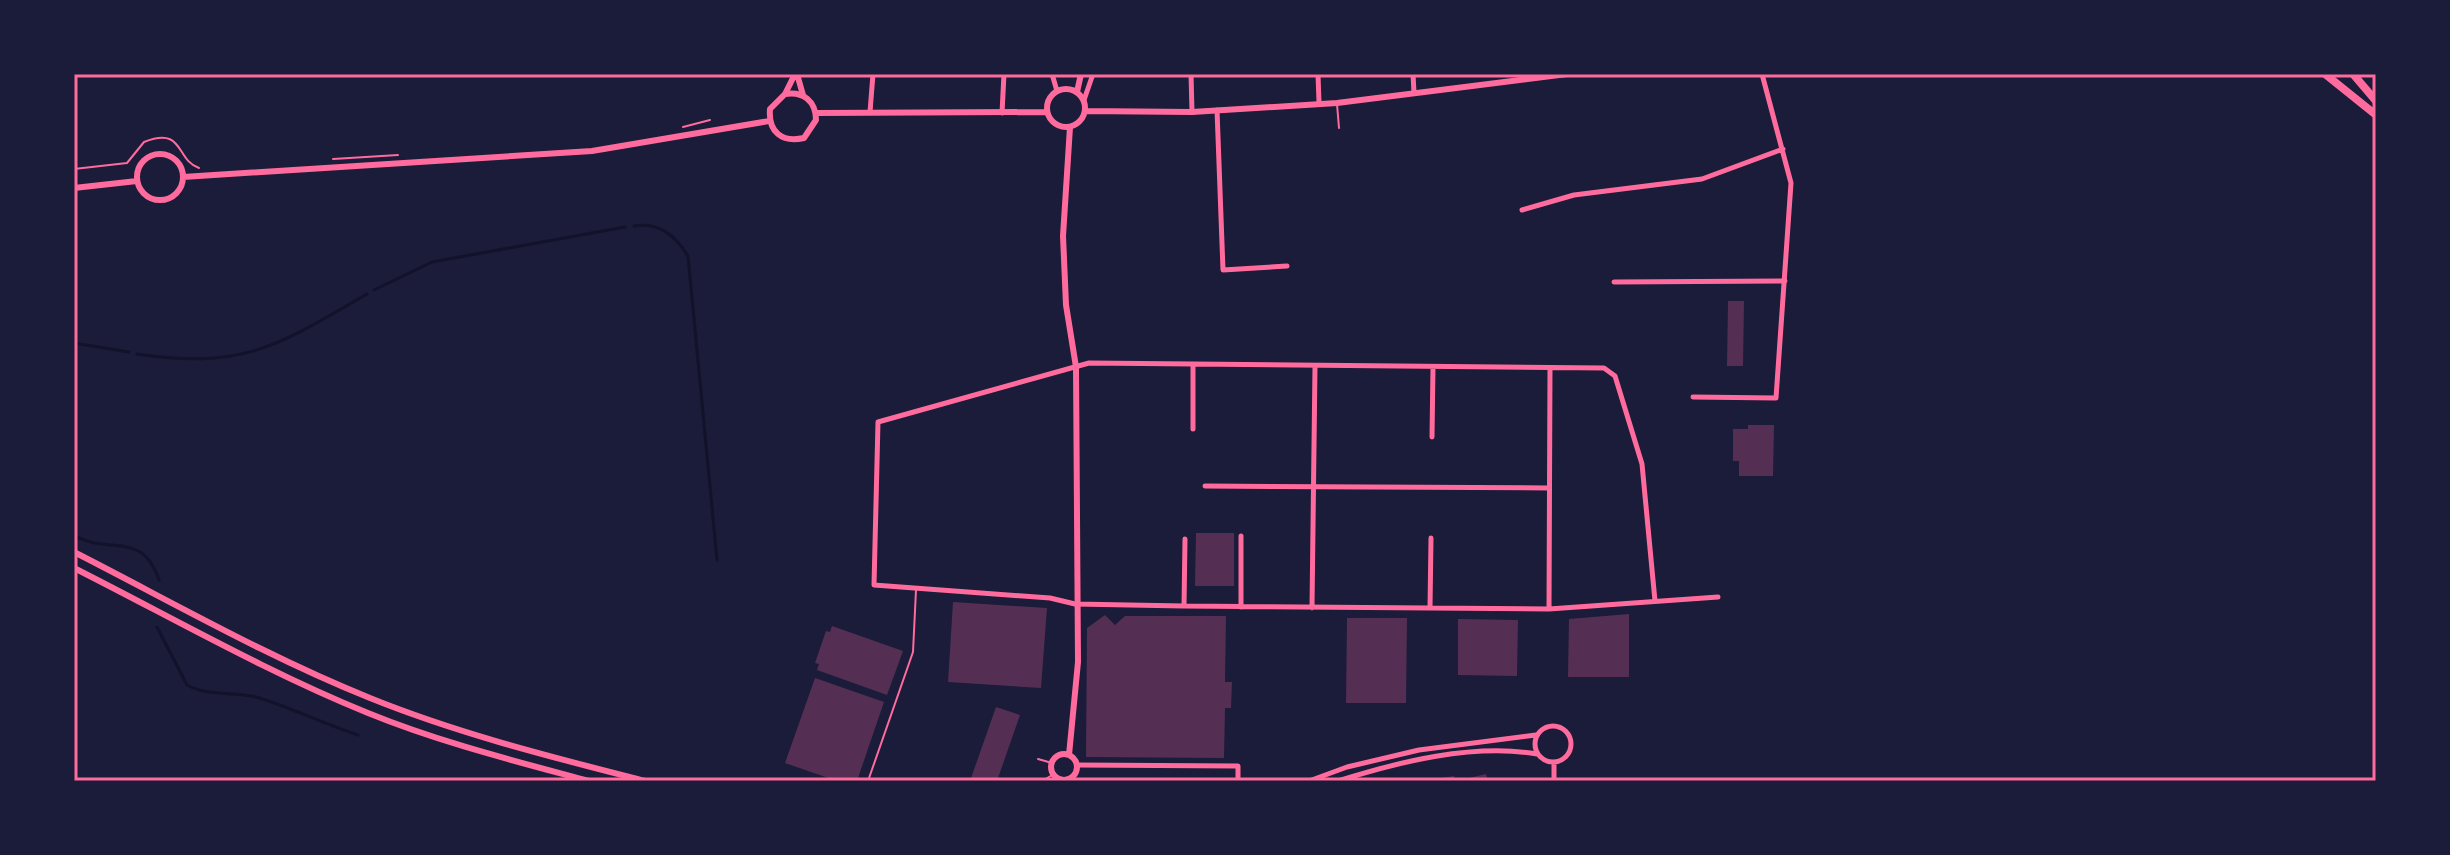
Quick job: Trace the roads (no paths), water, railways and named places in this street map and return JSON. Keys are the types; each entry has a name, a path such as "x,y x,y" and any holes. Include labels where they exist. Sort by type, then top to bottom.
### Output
{"highway":[{"path":"2325,74 2376,115"},
{"path":"2353,74 2376,101"}],"street":[{"path":"796,74 803,95 816,113 814,127 804,138 792,141 774,132 769,121 775,100 785,94 796,74"},
{"path":"870,112 873,74"},
{"path":"1002,114 1004,74"},
{"path":"1052,74 1057,91"},
{"path":"1077,92 1081,74"},
{"path":"1046,112 1058,126 1070,127 1080,122 1093,74"},
{"path":"1191,74 1192,112"},
{"path":"1318,74 1319,102"},
{"path":"1413,74 1414,93"},
{"path":"1085,111 1192,112 1337,103 1527,76 1567,74"},
{"path":"1693,397 1776,398 1791,183 1762,74"},
{"path":"1046,112 1050,96 1057,91 1077,92 1084,100"},
{"path":"785,94 803,95"},
{"path":"1217,110 1223,270 1287,266"},
{"path":"816,113 1046,112"},
{"path":"183,177 592,151 769,121"},
{"path":"1070,127 1063,236 1066,305 1076,367 1075,604 1078,662 1069,755 1077,765"},
{"path":"1522,210 1574,195 1702,179 1783,149"},
{"path":"159,154 178,163 183,177 177,194 165,200 144,194 137,181 142,162 159,154"},
{"path":"74,188 137,181"},
{"path":"1614,282 1785,281"},
{"path":"1655,601 1642,464 1615,376 1604,368 1089,363 878,422 874,585 1050,598 1075,604 1241,607 1549,609 1718,597"},
{"path":"1193,365 1193,429"},
{"path":"1312,608 1315,366"},
{"path":"1432,437 1433,367"},
{"path":"1549,609 1550,368"},
{"path":"1205,486 1549,488"},
{"path":"1241,536 1241,607"},
{"path":"1430,608 1431,538"},
{"path":"1184,606 1185,539"},
{"path":"74,552 317,676 444,726 645,781"},
{"path":"74,568 257,663 357,709 444,741 589,781"},
{"path":"1309,781 1347,767 1419,750 1536,735 1552,725 1565,729 1570,737 1567,755 1554,762"},
{"path":"1536,735 1537,754"},
{"path":"1338,781 1445,756 1519,751 1537,754 1554,762"},
{"path":"537,767 540,754"},
{"path":"1069,755 1061,754 1052,763 1054,774 1066,780 1075,774 1077,765"},
{"path":"1554,762 1554,781"},
{"path":"1077,765 1238,766 1238,781"}],"lane":[{"path":"1337,103 1339,128"},
{"path":"868,781 913,652 916,589"},
{"path":"1038,759 1052,763"},
{"path":"1042,781 1054,774"},
{"path":"1113,781 1168,781"}],"waterway":[{"path":"634,226 659,228 678,242 688,256 717,560"},
{"path":"374,290 432,262 625,227"},
{"path":"137,354 206,359 259,349 284,340 367,294"},
{"path":"74,343 129,352"},
{"path":"74,535 99,544 134,549 152,564 159,580"},
{"path":"157,627 187,685 204,691 256,697 358,735"}]}
